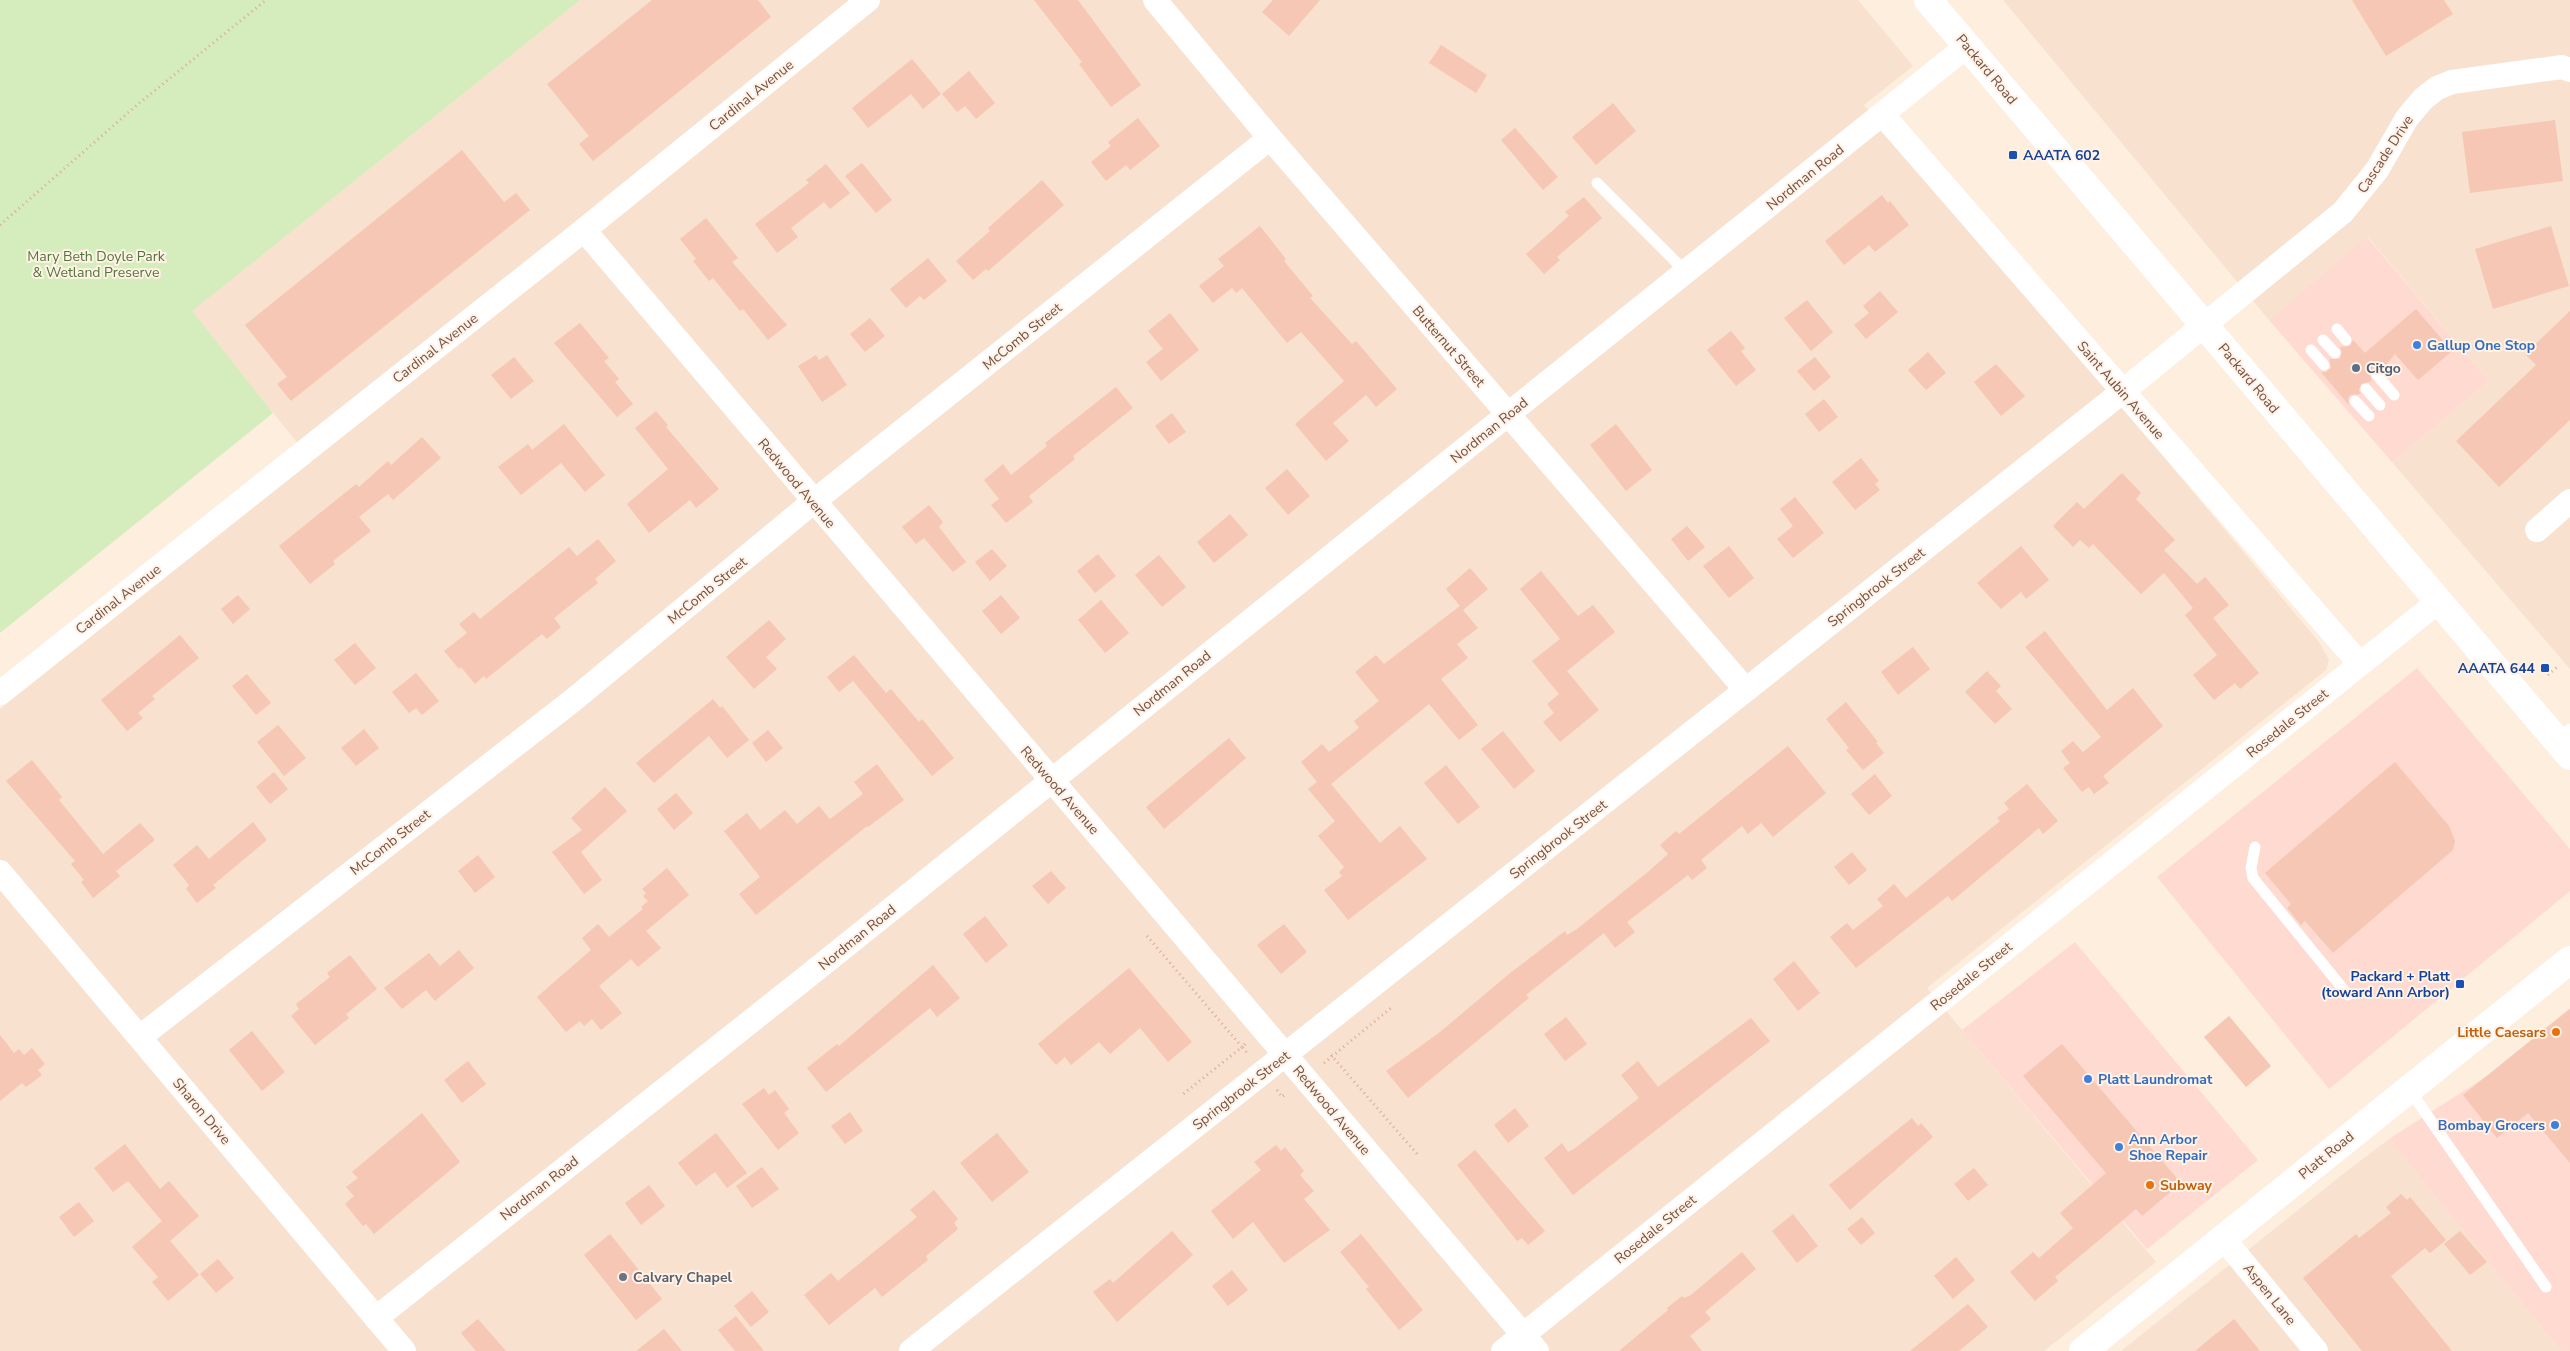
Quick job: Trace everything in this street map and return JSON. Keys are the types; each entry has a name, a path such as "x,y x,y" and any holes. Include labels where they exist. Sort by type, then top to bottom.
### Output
{"main road":[{"name":"Packard Road","path":"1928,0 2439,601 2565,742"},
{"name":"Platt Road","path":"2083,1351 2570,960"}],"street":[{"name":"Cardinal Avenue","path":"0,693 584,230 868,0"},
{"name":"Butternut Street","path":"1155,0 1270,138 1746,690"},
{"name":"Nordman Road","path":"376,1318 808,976 1051,779 1967,46"},
{"name":"Cascade Drive","path":"2204,324 2343,212 2377,170 2407,118 2423,99 2437,88 2452,82 2562,68 2570,70"},
{"name":"Saint Aubin Avenue","path":"1883,115 2360,664"},
{"name":"McComb Street","path":"140,1037 572,701 814,502 1270,138"},
{"name":"Redwood Avenue","path":"584,230 1530,1343"},
{"name":"Springbrook Street","path":"911,1351 2122,392 2204,324"},
{"path":"2537,530 2570,502"},
{"name":"Rosedale Street","path":"1503,1351 1530,1343 2439,601"},
{"name":"Sharon Drive","path":"0,872 404,1351"},
{"name":"Aspen Lane","path":"2224,1238 2316,1351"}],"lane":[{"path":"1596,183 1686,272"},
{"path":"2337,329 2346,340"},
{"path":"2323,340 2334,353"},
{"path":"2311,350 2324,365"},
{"path":"2377,375 2394,395"},
{"path":"2366,389 2380,405"},
{"path":"2355,401 2369,416"},
{"path":"2255,847 2251,868 2256,884 2348,995"},
{"path":"2409,1089 2546,1287"}],"path":[{"path":"0,225 137,105 266,0"},
{"path":"2548,674 2557,667"},
{"path":"1147,936 1242,1047 1182,1095"},
{"path":"1313,1033 1418,1155"}],"shaded area":[{"path":"580,0 1858,0 1913,66 1864,105 2319,642 2329,660 2326,670 1927,988 2156,1262 2044,1351 0,1351 0,709 312,461 191,311"},
{"path":"2003,0 2570,0 2570,669 2392,462 2489,381 2368,237 2269,320"},
{"path":"2367,237 2489,381 2392,462 2269,320"},
{"path":"2417,668 2570,849 2570,891 2329,1089 2157,877"},
{"path":"2075,942 2258,1160 2147,1249 1962,1030"},
{"path":"2570,1008 2570,1351 2561,1351 2389,1139 2487,1076"},
{"path":"2389,1139 2561,1351 2121,1351 2347,1171"}],"green space":[{"name":"Mary Beth Doyle Park & Wetland Preserve","path":"0,0 580,0 192,311 273,413 0,633"}],"building":[{"path":"652,0 758,0 771,17 593,161 579,144 589,136 547,84"},
{"path":"1034,0 1078,0 1141,85 1111,107 1079,64 1082,62"},
{"path":"1273,0 1320,0 1289,36 1262,12"},
{"path":"2352,0 2444,0 2453,14 2386,56"},
{"path":"1441,45 1487,75 1476,93 1429,63"},
{"path":"912,59 941,94 923,109 911,94 868,128 852,108"},
{"path":"969,71 995,103 976,119 965,106 957,112 942,94"},
{"path":"1613,103 1636,131 1596,165 1572,137"},
{"path":"1138,118 1160,146 1130,170 1126,165 1106,181 1091,162 1111,146 1108,142"},
{"path":"2555,120 2563,181 2470,193 2462,132"},
{"path":"1515,128 1558,177 1543,190 1501,140"},
{"path":"462,150 504,202 516,193 530,210 291,401 277,384 287,377 245,325"},
{"path":"862,163 892,200 876,213 845,176"},
{"path":"826,164 850,193 830,209 824,202 791,228 798,237 777,253 755,224 809,183 806,180"},
{"path":"1042,180 1064,205 988,271 986,269 973,280 956,261 990,231 988,228"},
{"path":"1882,195 1888,203 1890,201 1909,225 1875,252 1869,245 1844,265 1825,241"},
{"path":"1584,197 1602,218 1557,257 1560,260 1544,274 1526,254 1569,216 1565,212"},
{"path":"706,218 738,258 732,262 787,325 768,340 743,309 740,311 713,278 709,281 693,261 696,259 680,239"},
{"path":"1260,226 1286,259 1284,261 1313,296 1310,298 1352,344 1356,341 1397,389 1376,407 1366,395 1333,423 1349,441 1326,461 1295,424 1344,381 1301,332 1287,343 1242,288 1236,293 1232,288 1213,303 1199,286 1224,266 1218,259"},
{"path":"2551,226 2569,286 2493,309 2475,249"},
{"path":"928,258 947,281 924,300 920,296 906,308 890,289"},
{"path":"1880,291 1898,312 1866,339 1854,325 1869,313 1863,306"},
{"path":"1807,300 1833,332 1811,351 1784,318"},
{"path":"2416,309 2452,351 2418,380 2395,354 2382,370 2376,368 2372,370 2370,376 2372,381 2361,384 2359,390 2361,394 2350,395 2348,399 2349,405 2321,372 2326,372 2331,368 2329,359 2340,359 2342,352 2340,347 2350,346 2353,340 2365,353"},
{"path":"2570,311 2570,420 2499,487 2456,441 2536,365 2525,354"},
{"path":"1170,313 1199,350 1161,381 1146,362 1163,349 1148,331"},
{"path":"870,318 885,336 865,352 850,334"},
{"path":"580,323 609,358 604,361 619,379 615,382 633,404 617,417 554,343"},
{"path":"1731,331 1745,348 1741,351 1756,370 1736,386 1707,350"},
{"path":"1928,352 1946,373 1926,390 1908,370"},
{"path":"816,355 819,360 827,355 847,385 822,402 798,366"},
{"path":"514,357 534,381 511,399 491,375"},
{"path":"1815,357 1831,377 1814,391 1797,371"},
{"path":"1996,364 2025,396 2001,416 1974,382"},
{"path":"1116,387 1133,408 1073,456 1075,459 1029,496 1033,502 1006,523 991,505 999,499 984,480 1003,464 1011,475 1047,446 1045,443"},
{"path":"1824,399 1838,417 1819,432 1805,414"},
{"path":"656,411 668,425 666,427 719,489 696,508 690,500 649,533 627,504 668,469 635,428"},
{"path":"1172,413 1186,432 1169,444 1155,426"},
{"path":"564,424 605,475 585,492 561,463 521,495 498,467 528,444 532,450"},
{"path":"1616,424 1652,470 1626,491 1590,445"},
{"path":"422,437 441,458 393,500 388,494 359,517 371,531 333,561 335,564 310,584 279,546 356,484 359,487 388,461 391,465"},
{"path":"1861,458 1879,481 1875,484 1880,490 1855,510 1832,482"},
{"path":"1287,469 1310,496 1288,515 1265,488"},
{"path":"2122,473 2141,493 2136,499 2175,540 2164,550 2197,584 2205,577 2229,605 2213,618 2259,673 2240,689 2235,683 2214,700 2193,675 2217,655 2185,615 2193,608 2164,573 2141,594 2093,544 2089,548 2080,540 2073,547 2053,526 2077,502 2084,509"},
{"path":"1795,497 1824,533 1793,558 1777,539 1793,526 1780,509"},
{"path":"929,505 943,522 939,527 966,562 953,572 924,538 916,544 902,527"},
{"path":"1230,514 1248,535 1214,563 1197,542"},
{"path":"1687,526 1705,547 1688,561 1671,539"},
{"path":"598,539 616,561 595,579 598,583 554,618 561,627 547,639 542,634 486,679 484,676 475,684 444,651 467,633 459,624 474,612 480,619 569,547 577,556"},
{"path":"1729,546 1754,578 1729,598 1703,566"},
{"path":"2021,546 2049,580 2026,599 2021,592 2001,609 1977,583"},
{"path":"992,549 1007,566 990,581 975,562"},
{"path":"1098,554 1116,576 1095,593 1077,571"},
{"path":"1159,555 1186,587 1162,607 1135,575"},
{"path":"1470,568 1488,589 1463,610 1478,628 1457,644 1468,658 1441,679 1478,725 1459,740 1429,704 1331,784 1380,843 1400,826 1427,859 1348,920 1324,890 1342,876 1339,872 1344,867 1318,836 1335,821 1308,789 1317,782 1301,762 1322,744 1329,752 1359,728 1354,721 1379,701 1355,672 1376,655 1384,664 1460,606 1446,589"},
{"path":"1541,571 1578,616 1593,605 1615,632 1567,671 1599,710 1560,742 1543,722 1554,713 1547,704 1559,694 1532,661 1560,639 1520,589"},
{"path":"238,595 250,609 233,624 221,609"},
{"path":"1001,595 1020,618 1001,634 982,611"},
{"path":"1101,600 1129,633 1105,653 1078,620"},
{"path":"769,620 786,639 766,657 777,669 754,689 726,657"},
{"path":"2045,631 2107,710 2133,688 2163,726 2103,776 2109,783 2094,794 2089,787 2082,792 2063,768 2070,763 2061,751 2073,741 2083,752 2101,737 2025,647"},
{"path":"180,635 199,658 152,696 155,699 138,713 143,718 127,731 101,700"},
{"path":"355,643 376,668 355,685 334,660"},
{"path":"1913,647 1930,669 1898,695 1881,672"},
{"path":"854,655 886,693 891,689 919,722 922,719 954,758 932,776 853,681 839,692 827,677"},
{"path":"1987,671 2001,686 1996,691 2012,709 1995,724 1965,692"},
{"path":"416,673 439,701 422,715 416,708 409,713 392,692"},
{"path":"247,674 271,703 256,715 232,686"},
{"path":"713,699 720,708 722,706 749,740 727,758 709,736 654,783 636,763"},
{"path":"1846,702 1878,742 1876,743 1884,753 1863,770 1846,750 1849,748 1826,719"},
{"path":"278,725 306,758 284,776 257,742"},
{"path":"364,729 379,748 356,766 341,748"},
{"path":"768,730 783,748 766,762 752,743"},
{"path":"1503,731 1535,771 1514,789 1481,749"},
{"path":"1229,738 1246,758 1164,829 1146,807"},
{"path":"1788,746 1826,793 1773,837 1761,823 1748,834 1742,826 1701,860 1707,868 1692,880 1688,875 1627,922 1635,932 1615,948 1604,933 1526,995 1529,998 1408,1098 1386,1071 1440,1032 1509,974 1565,931 1567,935 1577,929 1649,871 1668,854 1660,845 1676,831 1679,834"},
{"path":"32,760 62,797 59,800 103,854 140,823 155,840 116,871 120,876 93,898 81,882 84,880 71,864 75,861 6,781"},
{"path":"2395,762 2449,826 2455,841 2453,850 2333,953 2305,921 2301,925 2287,908 2291,904 2265,873"},
{"path":"877,764 904,800 867,826 756,915 739,894 760,877 724,831 747,813 760,830 785,810 797,824 819,806 830,819 863,794 854,782"},
{"path":"1446,765 1480,807 1458,824 1424,783"},
{"path":"274,772 288,789 270,804 256,787"},
{"path":"1875,774 1892,796 1869,815 1851,794"},
{"path":"2027,784 2058,821 2043,834 2039,828 1952,901 1948,896 1856,968 1830,937 1847,923 1853,930 1883,906 1877,899 1894,884 1906,898 2000,821 1997,818 2009,809 2004,803"},
{"path":"605,787 627,811 581,852 602,880 584,894 552,852 582,830 571,818"},
{"path":"676,793 693,813 674,830 657,809"},
{"path":"253,822 267,840 213,885 216,888 197,903 186,889 189,885 173,865 197,845 209,859"},
{"path":"1852,852 1867,870 1849,885 1834,867"},
{"path":"478,855 495,877 475,893 458,871"},
{"path":"667,868 689,895 646,931 661,948 638,967 631,959 599,986 622,1013 601,1030 592,1019 584,1026 580,1021 566,1032 537,997 591,950 582,938 598,924 609,937 643,909 641,907 648,901 643,896 646,893 642,889"},
{"path":"1051,871 1066,888 1048,904 1032,886"},
{"path":"985,916 1008,945 986,963 963,934"},
{"path":"1284,924 1307,952 1281,974 1257,945"},
{"path":"459,950 474,968 435,1001 426,990 402,1009 384,988 429,953 440,966"},
{"path":"350,955 377,989 346,1014 349,1018 315,1045 291,1016 299,1009 296,1004 330,977 327,973"},
{"path":"1794,961 1820,993 1798,1011 1773,979"},
{"path":"933,965 960,998 937,1017 930,1008 826,1092 807,1068 837,1044 839,1046"},
{"path":"1129,968 1192,1042 1168,1062 1140,1028 1110,1054 1099,1042 1071,1065 1065,1057 1056,1065 1038,1044"},
{"path":"2570,1009 2570,1163 2528,1113 2497,1138 2463,1095"},
{"path":"2229,1016 2271,1066 2246,1087 2204,1037"},
{"path":"1566,1017 1587,1044 1565,1061 1544,1034"},
{"path":"1751,1018 1770,1041 1573,1195 1544,1158 1562,1143 1568,1152 1574,1149 1639,1098 1621,1075 1638,1061 1658,1087"},
{"path":"252,1031 285,1072 262,1091 229,1050"},
{"path":"0,1035 14,1053 19,1049 24,1055 32,1048 45,1064 38,1070 42,1075 26,1087 22,1083 0,1101"},
{"path":"2062,1044 2181,1183 2142,1216 2136,1209 2055,1277 2058,1281 2035,1301 2010,1272 2033,1252 2039,1258 2073,1228 2060,1213 2106,1173 2023,1076"},
{"path":"468,1061 486,1084 462,1103 444,1080"},
{"path":"764,1088 769,1095 775,1090 789,1109 784,1113 799,1133 778,1150 742,1104"},
{"path":"1515,1108 1529,1126 1508,1143 1494,1125"},
{"path":"850,1112 863,1131 845,1144 831,1126"},
{"path":"422,1113 460,1162 374,1234 366,1224 363,1226 345,1204 354,1196 346,1187 358,1178 352,1172"},
{"path":"1912,1118 1918,1126 1921,1123 1933,1137 1850,1210 1829,1185"},
{"path":"716,1133 747,1173 727,1188 715,1172 696,1186 678,1163"},
{"path":"997,1133 1029,1172 992,1202 960,1163"},
{"path":"125,1144 160,1189 169,1181 199,1216 170,1241 199,1275 168,1301 152,1282 158,1277 132,1247 162,1221 128,1181 113,1192 94,1168"},
{"path":"1276,1145 1281,1151 1285,1147 1304,1171 1300,1175 1314,1191 1304,1199 1330,1230 1284,1263 1253,1222 1233,1239 1211,1211 1261,1170 1254,1162"},
{"path":"1475,1150 1545,1231 1528,1245 1522,1238 1517,1241 1457,1165"},
{"path":"762,1167 779,1189 752,1208 736,1186"},
{"path":"1974,1168 1988,1185 1968,1201 1954,1184"},
{"path":"649,1185 665,1206 641,1225 625,1203"},
{"path":"934,1190 958,1219 954,1223 958,1229 926,1256 928,1260 882,1297 875,1288 829,1325 804,1295 831,1273 838,1281 917,1217 910,1210"},
{"path":"2401,1194 2407,1200 2410,1197 2446,1240 2430,1253 2425,1248 2391,1276 2452,1351 2362,1351 2303,1278 2356,1234 2359,1238 2391,1213 2386,1207"},
{"path":"79,1202 94,1221 74,1237 59,1217"},
{"path":"1793,1214 1818,1246 1797,1263 1772,1231"},
{"path":"1862,1217 1875,1233 1861,1245 1847,1229"},
{"path":"1172,1231 1193,1255 1117,1322 1093,1292 1110,1279 1113,1283"},
{"path":"2460,1231 2487,1262 2470,1275 2444,1244"},
{"name":"Calvary Chapel","path":"610,1234 662,1299 636,1320 584,1255"},
{"path":"1361,1234 1423,1310 1399,1330 1366,1289 1369,1287 1340,1252"},
{"path":"1742,1252 1756,1269 1705,1312 1711,1319 1690,1336 1702,1351 1619,1351 1668,1310 1667,1308 1682,1296 1684,1298 1691,1295"},
{"path":"1956,1257 1975,1280 1953,1299 1934,1276"},
{"path":"218,1259 234,1278 216,1293 200,1274"},
{"path":"1232,1270 1248,1290 1228,1306 1212,1286"},
{"path":"752,1291 769,1312 751,1327 734,1306"},
{"path":"1968,1304 1988,1327 1959,1351 1910,1351"},
{"path":"736,1316 764,1351 735,1351 718,1330"},
{"path":"478,1319 506,1351 476,1351 461,1333"},
{"path":"2234,1319 2260,1351 2195,1351"},
{"path":"664,1329 682,1351 636,1351"}],"place":[{"name":"AAATA 602","path":"2013,155"},
{"name":"Gallup One Stop","path":"2417,345"},
{"name":"Citgo","path":"2356,368"},
{"name":"AAATA 644","path":"2545,668"},
{"name":"Packard + Platt (toward Ann Arbor)","path":"2460,984"},
{"name":"Little Caesars","path":"2556,1032"},
{"name":"Platt Laundromat","path":"2088,1079"},
{"name":"Bombay Grocers","path":"2555,1125"},
{"name":"Ann Arbor Shoe Repair","path":"2119,1147"},
{"name":"Subway","path":"2150,1185"},
{"name":"Calvary Chapel","path":"623,1277"}]}
